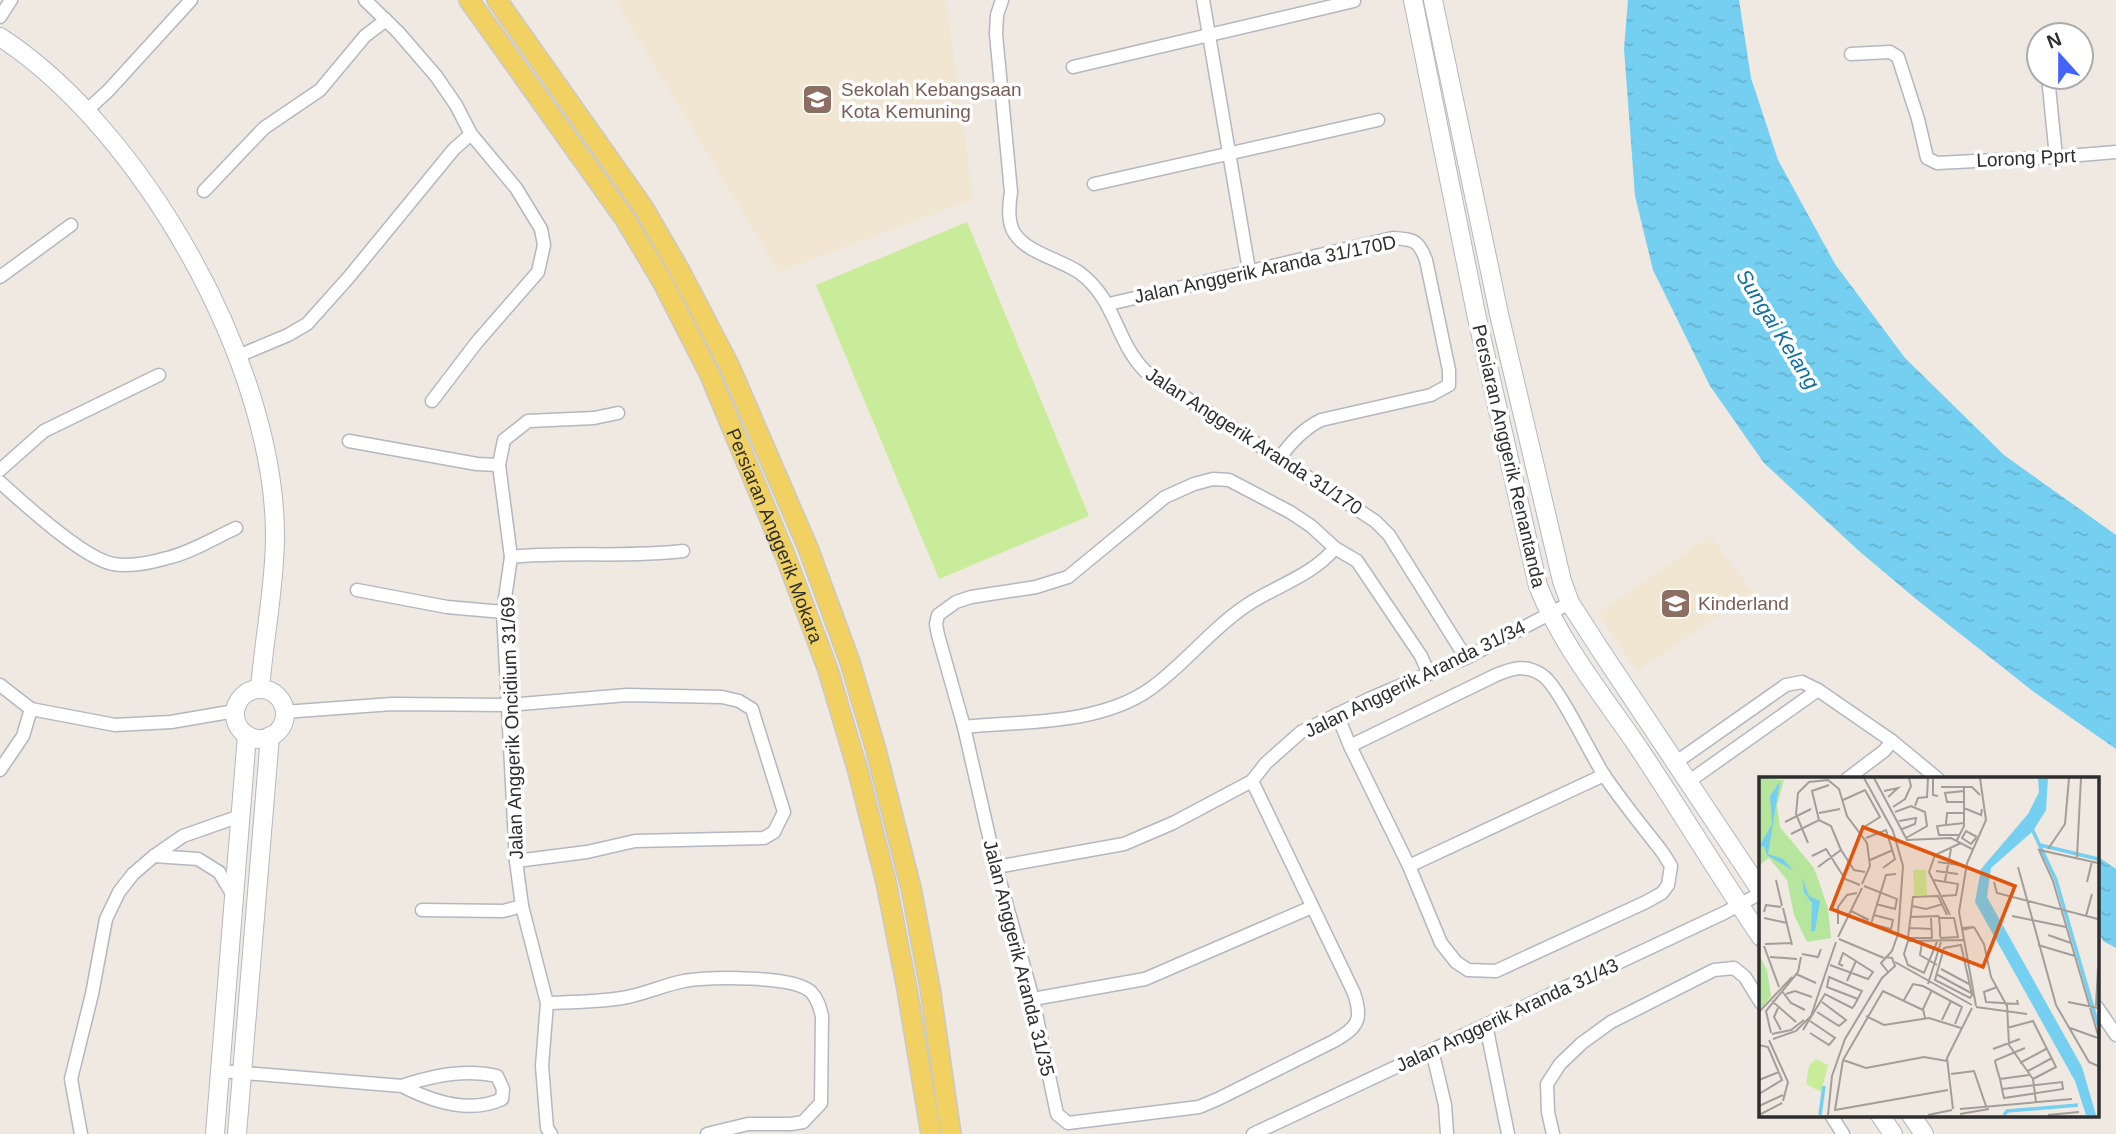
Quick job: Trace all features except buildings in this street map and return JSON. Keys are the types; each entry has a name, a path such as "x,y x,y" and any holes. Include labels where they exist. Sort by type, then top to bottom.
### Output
{"main road":[{"name":"Persiaran Anggerik Mokara","path":"468,0 625,219 662,281 710,375 771,521 828,670 887,882 931,1134"},
{"name":"Persiaran Anggerik Mokara","path":"497,0 643,207 680,271 729,365 808,548 854,675 911,888 930,988 951,1134"},
{"name":"Persiaran Anggerik Renantanda","path":"1413,0 1472,294 1522,523 1538,586 1548,613 1759,934"},
{"name":"Persiaran Anggerik Renantanda","path":"1433,0 1507,353 1551,544 1570,603 1759,889"},
{"path":"0,37 33,60 85,112 128,161 153,195 205,281 238,356 264,440 275,536 260,689"},
{"path":"260,689 277,695 285,712 281,726 270,736 258,738 247,735 240,729 235,711 246,693 260,689"},
{"path":"215,1134 247,735"},
{"path":"237,1134 270,736"},
{"path":"1881,1116 1893,1134"},
{"path":"1912,1116 1924,1134"}],"street":[{"path":"0,17 11,0"},
{"path":"85,112 108,91 191,0"},
{"path":"365,0 436,76 456,105 471,134 516,188 541,229 544,245 538,272 477,342 432,401"},
{"name":"Jalan Anggerik Aranda 31/170","path":"1002,0 997,15 996,34 1011,192 1009,215 1011,226 1020,240 1079,273 1097,289 1109,304 1125,346 1145,372 1374,521 1389,536 1466,658"},
{"path":"1203,0 1249,270"},
{"path":"1073,67 1353,1"},
{"path":"204,191 264,128 320,90 365,36 386,20"},
{"name":"Lorong Pprt","path":"1851,54 1890,52 1898,57 1918,119 1927,158 1937,163 2116,152"},
{"path":"2049,91 2056,157"},
{"path":"1094,184 1378,120"},
{"path":"238,356 307,324 454,149 471,134"},
{"path":"0,277 71,225"},
{"name":"Jalan Anggerik Aranda 31/170D","path":"1109,304 1393,238 1411,239 1420,245 1426,260 1449,370 1449,385 1431,396 1321,420 1299,435 1279,459"},
{"path":"0,471 44,431 159,375"},
{"name":"Jalan Anggerik Oncidium 31/69","path":"551,1134 547,1128 542,1066 547,1003 522,906 516,861 503,612 511,557 499,465 504,440 528,421 594,418 618,413"},
{"path":"349,441 477,464 499,465"},
{"name":"Jalan Anggerik Aranda 31/35","path":"1252,781 1354,993 1360,1013 1357,1023 1347,1033 1323,1046 1199,1107 1068,1123 1057,1114 1033,999 996,867 964,727 936,624 937,615 956,602 971,597 1036,587 1068,577 1165,497 1213,479 1229,480 1248,488 1311,526 1335,548"},
{"path":"0,482 44,520 97,559 115,564 134,565 170,558 236,528"},
{"path":"964,727 1070,719 1094,713 1149,690 1212,632 1244,607 1324,561 1335,548 1357,561 1421,656 1429,674"},
{"path":"511,557 541,554 647,555 683,551"},
{"path":"357,590 447,607 503,612"},
{"name":"Jalan Anggerik Aranda 31/34","path":"996,867 1124,844 1173,823 1252,781 1266,763 1292,739 1337,714 1466,658 1570,603"},
{"path":"1337,714 1350,746 1409,866 1441,943 1456,962 1468,970 1496,971 1638,907 1668,885 1671,866 1604,775 1550,682 1532,669 1524,667 1496,675 1350,746"},
{"path":"1675,764 1786,685 1802,682 1892,741 1936,777"},
{"path":"0,685 31,709 115,725 171,722 235,711"},
{"path":"1688,782 1818,690"},
{"path":"285,712 392,704 508,705 627,695 722,697 739,701 752,709 784,812 774,832 764,838 635,841 587,852 516,861"},
{"path":"0,770 23,736 31,709"},
{"path":"1721,731 1735,750"},
{"path":"1850,777 1884,751 1892,741"},
{"path":"1409,866 1604,775"},
{"path":"81,1134 71,1079 92,994 106,919 119,891 133,874 183,836 240,816"},
{"path":"154,856 198,859 219,872 234,897"},
{"name":"Jalan Anggerik Aranda 31/43","path":"1257,1133 1759,893"},
{"path":"422,910 503,911 522,906"},
{"path":"1033,999 1144,979 1312,907"},
{"path":"1553,1134 1548,1112 1547,1084 1560,1064 1582,1043 1611,1023 1714,970 1734,968 1745,977 1759,1000"},
{"path":"547,1003 624,998 684,981 727,978 768,980 797,985 810,991 819,1004 822,1016 821,1103 803,1122 748,1124 707,1134"},
{"path":"2098,1008 2116,1035"},
{"path":"1486,1025 1508,1134"},
{"path":"1432,1050 1445,1105 1447,1134"},
{"path":"221,1071 402,1086 441,1103 493,1104 502,1099 503,1089 497,1076 480,1072 425,1078 402,1086"},
{"path":"1832,1116 1843,1134"}],"shaded area":[{"name":"Sekolah Kebangsaan Kota Kemuning","path":"615,0 946,0 973,199 779,272"},
{"name":"Kinderland","path":"1710,536 1753,593 1637,671 1598,614"}],"green space":[{"path":"967,222 1089,516 939,579 816,285"}],"water":[{"name":"Sungai Kelang","path":"1628,0 1739,0 1751,78 1778,160 1835,264 1905,358 2004,455 2116,535 2116,749 2034,692 1859,551 1764,463 1710,386 1653,270 1635,196 1624,49"},
{"path":"2098,857 2116,869 2116,948 2103,941 2098,931"}],"place":[{"name":"Sekolah Kebangsaan Kota Kemuning","path":"818,100"},
{"name":"Kinderland","path":"1675,603"}]}
